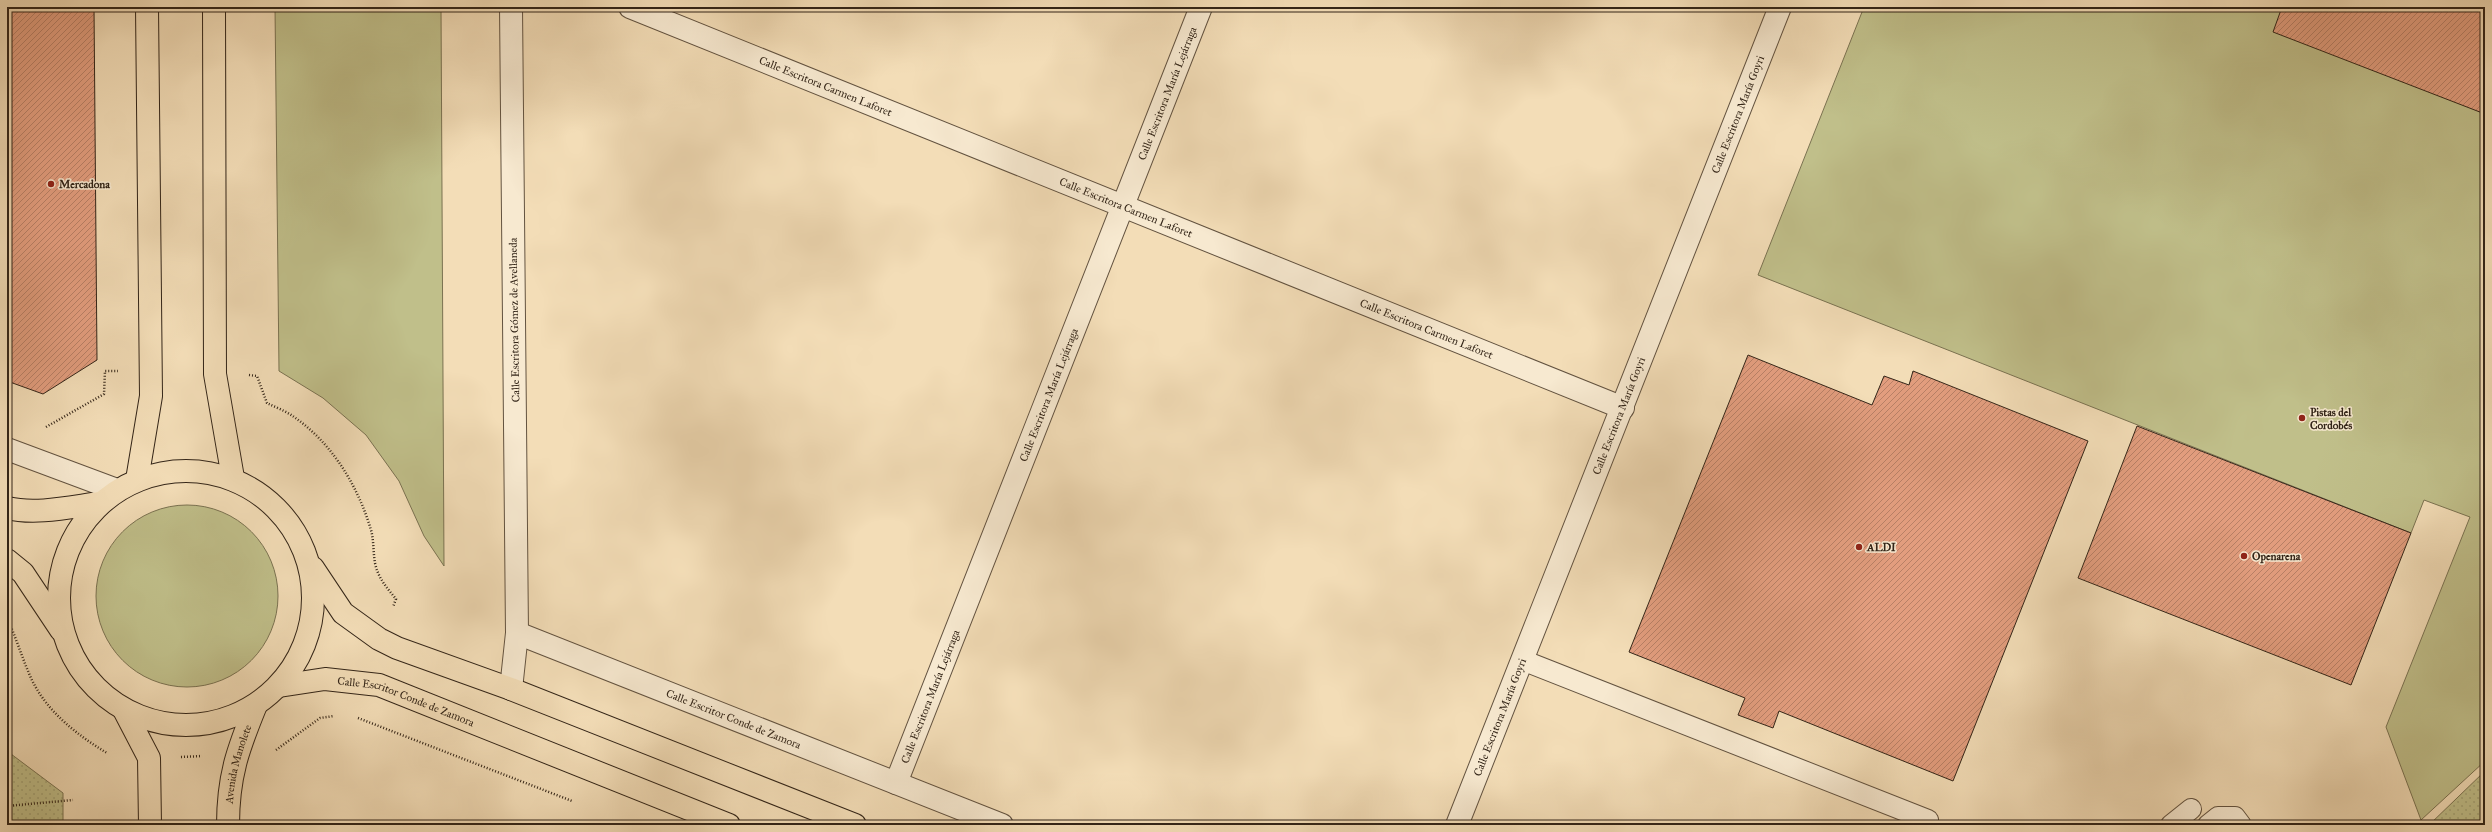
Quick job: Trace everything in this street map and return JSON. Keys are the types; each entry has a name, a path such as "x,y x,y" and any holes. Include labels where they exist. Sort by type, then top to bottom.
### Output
{"main road":[{"path":"137,480 151,396 147,7"},
{"path":"214,7 215,374 233,478"},
{"path":"64,634 59,599 63,563 77,531 100,503 117,490 137,480 168,471 202,471 233,478 266,497 293,526 310,562 343,613 379,639 397,648 510,689 855,825"},
{"path":"7,508 17,510 56,509 100,503"},
{"path":"7,560 23,573 64,634 80,670 97,690 124,710 156,723 191,726 225,720 256,705 279,686 299,659 311,628 314,594 310,562"},
{"name":"Calle Escritor Conde de Zamora","path":"279,686 325,679 379,685 729,825"},
{"name":"Avenida Manolete","path":"228,825 228,798 236,755 256,705"},
{"path":"124,710 149,758 150,825"}],"street":[{"name":"Calle Escritora Gómez de Avellaneda","path":"511,7 517,633"},
{"name":"Calle Escritora Carmen Laforet","path":"630,7 1622,408"},
{"name":"Calle Escritora María Lejárraga","path":"896,783 1124,207 1201,7"},
{"name":"Calle Escritora María Goyri","path":"1457,825 1780,7"},
{"path":"7,449 117,490"},
{"path":"510,689 517,633"},
{"name":"Calle Escritor Conde de Zamora","path":"517,633 1002,825"}],"lane":[{"path":"1522,660 1928,820"},
{"path":"2171,825 2191,809"},
{"path":"2208,825 2218,817 2235,817 2241,825"}],"path":[{"path":"39,431 104,394 105,371 120,371"},
{"path":"243,375 257,376 267,403 294,417 319,440 347,472 362,504 372,532 375,564 382,583 396,599 392,609"},
{"path":"7,618 32,679 54,710 80,736 110,755 128,759 272,753 320,718 340,715"},
{"path":"353,716 578,803"},
{"path":"7,806 73,800"}],"shaded area":[{"path":"275,7 441,7 444,566 424,536 399,481 366,435 323,398 279,371"},
{"name":"Pistas del Cordobés","path":"1864,7 2485,7 2485,761 2421,820 2386,727 2470,517 2424,500 2411,533 1758,275"},
{"path":"196,505 205,506 230,515 252,531 268,553 277,578 277,614 268,639 252,661 230,677 214,683 196,687 178,687 169,686 144,677 129,667 116,654 106,639 97,614 96,587 97,578 106,553 116,538 129,525 144,515 169,506"},
{"path":"7,751 63,793 63,825 7,825"},
{"path":"2485,771 2485,825 2429,825"}],"building":[{"name":"Mercadona","path":"7,7 94,7 97,360 43,394 7,381"},
{"path":"2282,7 2485,7 2485,114 2273,32"},
{"name":"ALDI","path":"1748,355 1872,405 1884,376 1909,385 1913,371 2088,441 1953,781 1779,711 1773,728 1738,715 1745,698 1629,652"},
{"name":"Openarena","path":"2137,426 2411,533 2351,685 2078,578"}],"place":[{"name":"Mercadona","path":"51,184"},
{"name":"Pistas del Cordobés","path":"2302,418"},
{"name":"ALDI","path":"1859,547"},
{"name":"Openarena","path":"2244,556"}]}
